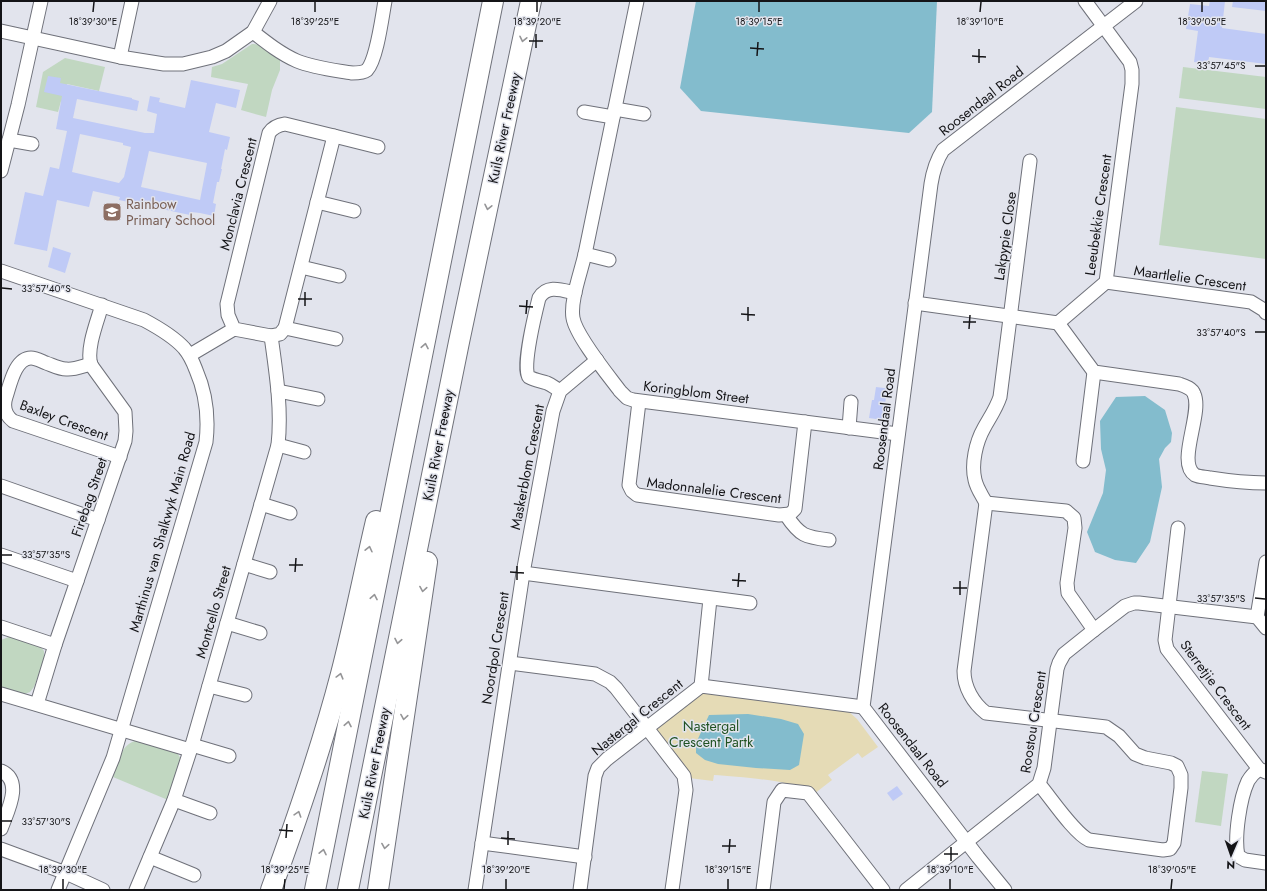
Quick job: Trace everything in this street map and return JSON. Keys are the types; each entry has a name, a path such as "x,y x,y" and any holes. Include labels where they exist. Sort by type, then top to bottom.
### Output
{"highway":[{"path":"315,890 493,1"},
{"name":"Kuils River Freeway","path":"348,890 459,342 532,1"},
{"path":"378,890 429,551 455,404 459,342"},
{"path":"271,890 289,842 310,778 341,674 402,404 420,368"}],"street":[{"path":"1,171 41,1"},
{"path":"120,57 132,1"},
{"path":"1,31 120,57 164,64 183,64 212,57 226,51 253,32 270,1"},
{"path":"253,32 270,46 299,62 352,73 360,73 366,71 373,61 385,1"},
{"name":"Koringblom Street","path":"637,1 585,254 575,293 573,311 574,322 579,334 623,395 639,402 898,434"},
{"name":"Leeubekkie Crescent","path":"1058,323 1106,282 1132,77 1130,62 1085,1"},
{"name":"Roosendaal Road","path":"1006,890 863,707 915,303 934,168 938,157 943,150 1136,1"},
{"path":"584,112 644,114"},
{"name":"Monclavia Crescent","path":"234,329 228,315 227,304 269,133 271,130 277,125 285,124 378,147"},
{"path":"190,355 234,329 271,336 280,334 286,328 334,136"},
{"path":"9,140 32,144"},
{"name":"Lakpypie Close","path":"986,503 975,479 974,463 979,439 983,429 995,411 1000,397 1030,161"},
{"path":"317,202 354,211"},
{"path":"585,254 609,260"},
{"path":"301,267 339,276"},
{"name":"Marthinus van Shalkwyk Main Road","path":"1,271 144,320 163,330 190,355 201,383 207,408 208,427 206,442 122,730 113,758 58,890"},
{"name":"Maartlelie Crescent","path":"1106,282 1251,302 1264,310 1266,313"},
{"path":"560,391 549,384 531,378 528,375 526,370 528,347 540,295 547,290 555,288 575,293"},
{"path":"915,303 1058,323 1094,372 1083,461"},
{"path":"90,364 89,358 91,347 102,306"},
{"path":"286,328 336,339"},
{"name":"Montcello Street","path":"136,890 174,800 191,747 278,445 280,429 278,391 271,336"},
{"name":"Baxley Crescent","path":"90,364 73,369 61,369 34,358 26,358 22,360 17,366 5,399 6,414 13,421 120,457"},
{"name":"Maskerblom Crescent","path":"523,573 553,410 560,391 597,360"},
{"name":"Firebag Street","path":"37,704 55,645 120,457 126,431 125,412 90,364"},
{"path":"1094,372 1179,384 1190,389 1195,395 1188,461 1190,470 1196,476 1236,482 1266,484"},
{"path":"278,391 318,399"},
{"name":"Madonnalelie Crescent","path":"639,402 629,486 636,495 786,515 790,514 795,509 805,422"},
{"path":"849,428 851,402"},
{"path":"278,445 304,452"},
{"path":"1,486 98,520"},
{"path":"1039,784 1081,835 1089,840 1163,850 1170,848 1174,843 1181,788 1181,775 1177,766 1171,763 1145,758 1135,754 1119,736 1106,727 986,713 974,700 966,685 964,671 986,503 1066,511 1074,518 1075,528 1067,583 1068,593 1094,630"},
{"path":"261,504 290,513"},
{"path":"786,515 794,528 804,535 829,540"},
{"name":"Sterretjie Crescent","path":"1178,528 1165,640 1167,649 1262,770"},
{"path":"1,555 77,581"},
{"path":"1266,562 1257,617 1266,628"},
{"path":"244,564 270,572"},
{"path":"523,573 710,599 750,603"},
{"name":"Noordpol Crescent","path":"475,890 523,573"},
{"path":"701,686 710,599"},
{"name":"Roostou Crescent","path":"967,842 1039,784 1044,768 1057,669 1061,658 1122,608 1130,604 1139,603 1257,617"},
{"path":"227,623 260,633"},
{"path":"1,627 55,645"},
{"path":"510,663 582,672 604,678 616,688 684,776 686,790 672,890"},
{"path":"209,686 245,694"},
{"name":"Nastergal Crescent","path":"580,890 595,776 598,768 607,759 701,686 863,707"},
{"path":"1,694 122,730 229,756"},
{"path":"1262,770 1249,779 1244,791 1241,803 1236,846 1238,856 1245,860 1266,863"},
{"path":"1,771 8,776 14,787 13,795 1,829"},
{"path":"763,890 774,802 782,790 808,793 883,890"},
{"path":"174,800 210,813"},
{"path":"906,890 967,842"},
{"path":"482,843 585,857"},
{"path":"1,849 66,873 103,890"},
{"path":"150,857 194,875"}],"green space":[{"path":"252,44 264,47 280,60 280,70 272,90 266,117 241,110 248,84 211,77 212,67 222,64"},
{"path":"65,58 105,67 99,91 67,84 63,101 61,101 58,112 36,107 43,72"},
{"path":"1183,67 1266,77 1266,109 1179,98"},
{"path":"1176,107 1266,119 1266,259 1159,245"},
{"path":"11,636 40,646 44,651 44,660 34,687 30,692 22,695 1,689 1,640"},
{"path":"139,740 176,751 181,759 168,800 113,777 124,749 133,742"},
{"path":"1202,771 1228,774 1221,826 1195,822"}],"sand":[{"name":"Nastergal Crescent Partk","path":"702,693 848,711 857,719 878,747 862,758 858,753 828,775 832,780 814,794 794,785 767,780 714,775 713,781 689,778 656,731 657,727"}],"water":[{"path":"696,1 937,1 932,112 909,133 701,111 680,88"},
{"path":"1145,396 1165,410 1172,433 1171,442 1165,448 1159,459 1162,487 1150,542 1136,563 1115,560 1095,552 1087,532 1103,493 1106,470 1101,449 1100,421 1116,397"},
{"path":"748,714 781,719 798,724 804,734 799,765 790,770 718,764 705,760 696,753 696,743 709,715"}],"building":[{"path":"1210,1 1225,1 1222,28 1266,34 1266,64 1209,57 1208,64 1194,62 1198,31 1186,29 1190,4 1209,6"},
{"path":"1233,1 1266,1 1266,11 1232,7"},
{"path":"48,76 61,78 60,83 132,98 139,101 137,111 77,99 73,118 145,133 154,133 157,114 147,111 150,96 160,98 159,102 185,108 191,80 240,90 236,108 216,103 209,132 230,137 227,150 225,149 219,182 217,182 213,203 216,204 214,216 191,212 190,215 119,200 120,197 93,191 89,207 57,200 47,251 14,244 25,192 43,196 50,167 59,169 67,131 56,129 62,96 44,92","holes":["80,134 123,143 123,145 131,147 124,177 119,183 72,172","149,151 207,163 200,200 141,187"]},
{"path":"53,247 71,253 65,273 48,267"},
{"path":"876,387 892,389 890,398 886,397 883,420 869,418"},
{"path":"897,786 903,794 893,801 887,793"}],"place":[{"name":"Rainbow Primary School","path":"112,212"}]}
